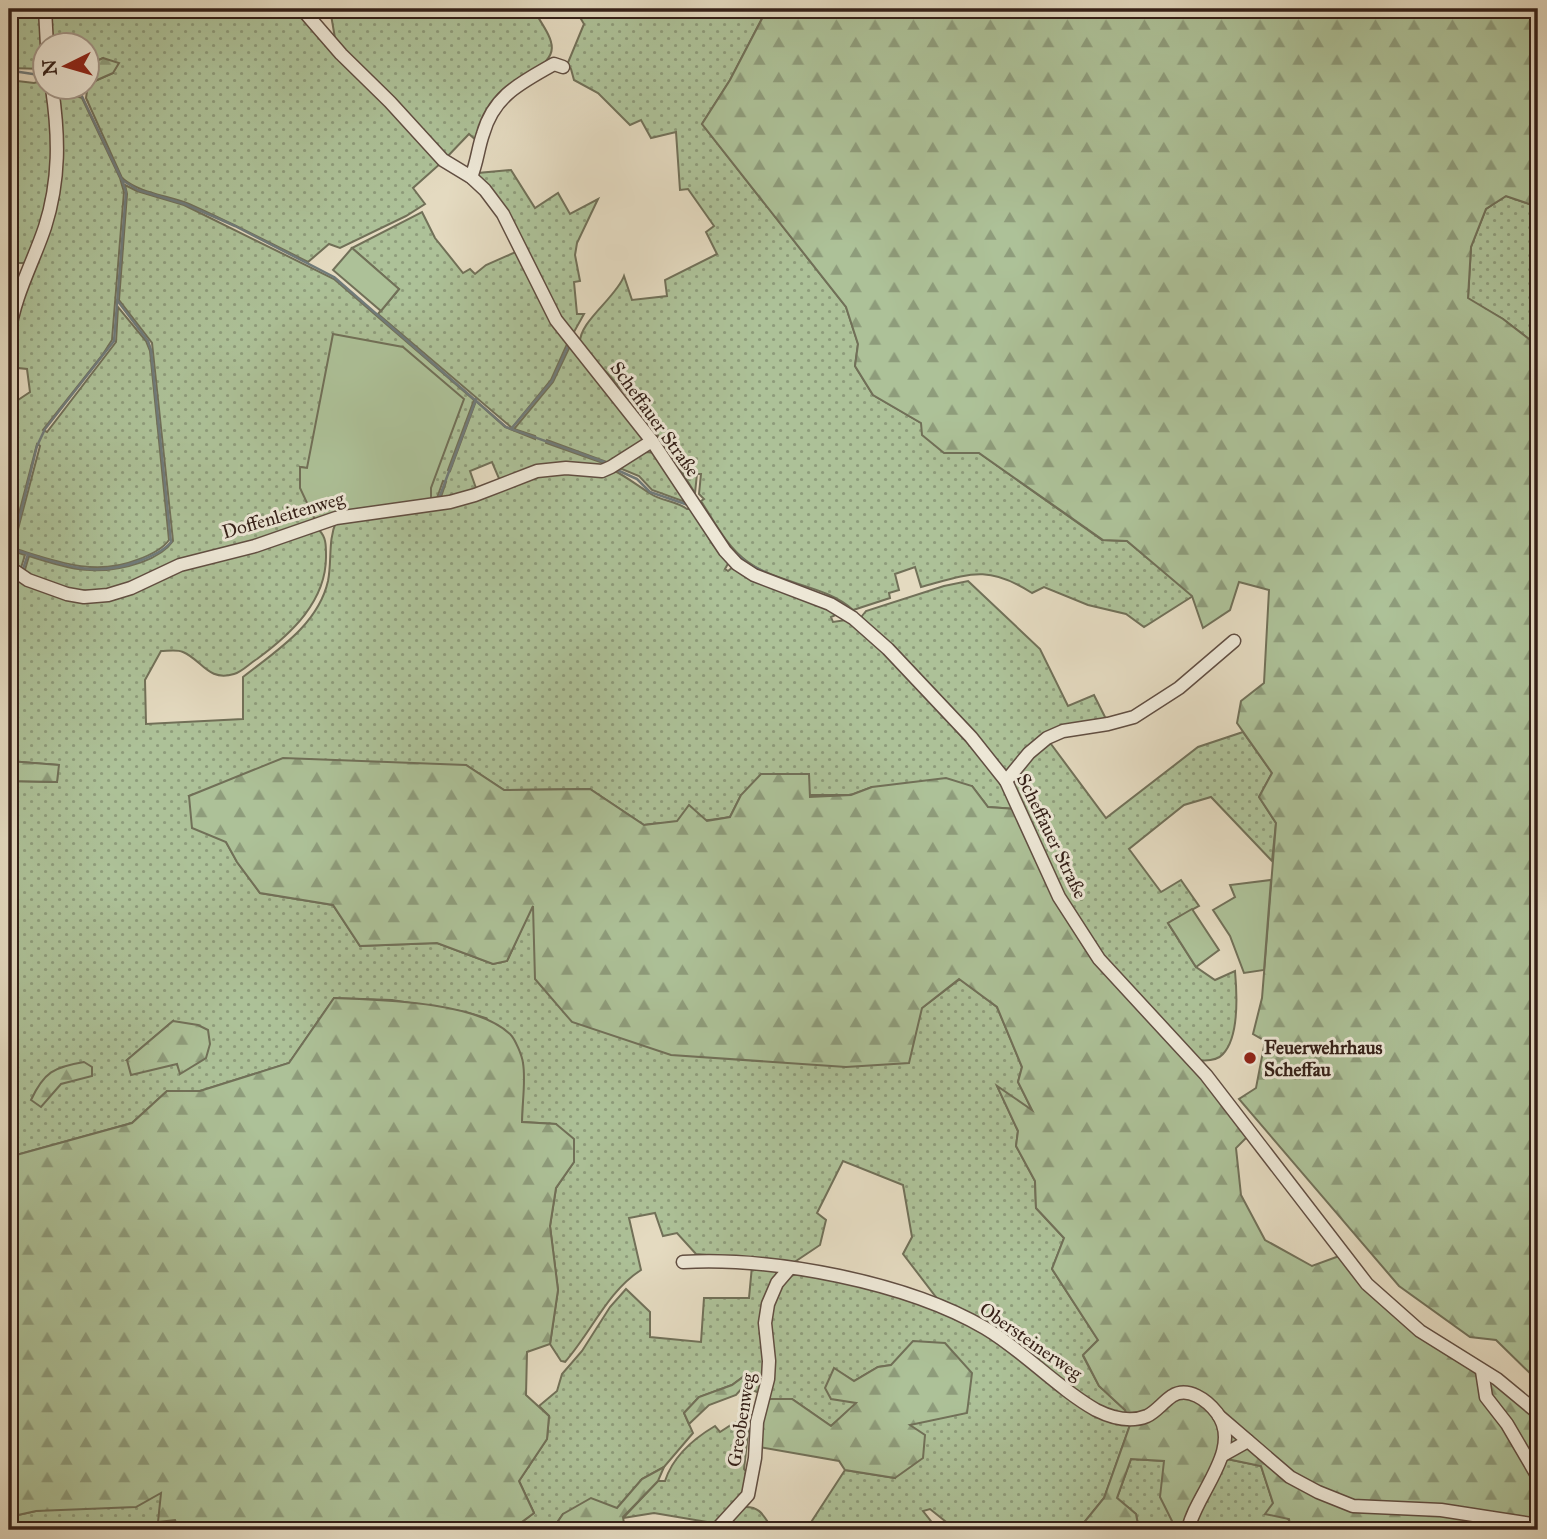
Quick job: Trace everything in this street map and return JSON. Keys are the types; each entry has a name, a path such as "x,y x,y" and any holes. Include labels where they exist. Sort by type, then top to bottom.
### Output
{"street":[{"path":"45,9 46,32"},
{"name":"Scheffauer Straße","path":"302,9 341,54 443,160 471,177 503,214 556,320 652,442 724,551 737,565 754,575 817,599 853,618 888,649 971,737 1006,781 1059,897 1099,959 1206,1075 1367,1284 1420,1331 1497,1379 1538,1413"},
{"path":"471,177 486,126 504,96 512,88 554,64 563,67"},
{"path":"9,335 16,300 45,226 55,181 59,148 54,102"},
{"name":"Doffenleitenweg","path":"9,567 29,579 67,594 84,597 108,595 131,588 180,565 255,546 336,518 450,502 537,471 566,468 601,471 652,442"},
{"path":"1006,781 1047,738 1063,730 1108,724 1134,717 1179,688 1234,641"},
{"name":"Obersteinerweg","path":"683,1262 712,1261 860,1280 922,1299 985,1328 1081,1400 1112,1417 1131,1420 1148,1415 1174,1395 1185,1392 1205,1400 1219,1416"},
{"name":"Greobenweg","path":"716,1530 748,1495 755,1458 757,1422 768,1379 765,1323 768,1304 777,1283 789,1269"},
{"path":"1482,1371 1486,1397 1507,1424 1538,1477"},
{"path":"1219,1416 1290,1477 1353,1506 1441,1510 1538,1525"},
{"path":"1188,1530 1196,1505 1223,1455 1225,1437 1219,1416"},
{"path":"1223,1455 1248,1441"}],"green space":[{"path":"9,9 43,9 44,32 32,32 32,69 9,68"},
{"path":"48,9 298,9 441,163 413,188 425,204 340,248 329,244 308,262 189,204 137,188 122,178 88,102 102,102 102,78 113,73 102,58 102,32 49,32"},
{"path":"330,9 533,9 549,37 551,52 541,66 510,85 478,142 469,134 446,158 336,44"},
{"path":"575,9 767,9 730,80 702,124 846,307 858,344 855,366 873,395 921,423 944,452 979,453 1102,540 1127,541 1193,596 1144,627 1126,614 1088,605 1044,587 1032,593 990,575 952,578 921,587 915,567 895,574 899,590 889,593 890,598 853,610 829,595 760,569 741,556 722,534 701,501 704,499 699,494 701,474 697,474 695,493 633,401 580,344 585,327 624,276 632,300 667,296 665,280 717,254 706,232 714,226 688,189 680,190 676,132 651,138 641,120 630,125 598,93 574,80 567,65 584,24"},
{"path":"767,9 1538,9 1538,207 1506,196 1486,209 1471,247 1468,298 1503,319 1538,346 1538,1381 1496,1340 1470,1337 1399,1286 1239,1099 1256,1088 1265,1041 1253,1034 1262,998 1276,823 1259,797 1272,773 1237,723 1241,701 1264,683 1269,590 1239,582 1230,610 1203,628 1192,596 1127,541 1103,540 979,453 944,453 922,435 921,423 873,395 855,366 858,344 846,307 702,124 730,80"},
{"path":"102,58 119,63 113,73 102,78"},
{"path":"9,80 32,83 32,102 52,102 55,121 50,198 29,259 24,263 9,263"},
{"path":"54,102 84,102 124,192 112,340 43,430 47,432 116,342 118,307 146,341 150,351 169,540 146,557 121,565 75,565 13,548 40,446 37,444 10,548 25,555 20,571 9,563 9,400 12,404 30,392 27,369 9,367 16,313 48,227"},
{"path":"511,170 535,208 558,193 570,214 598,199 577,243 575,255 580,281 574,282 577,314 584,314 574,332 569,331 478,179 478,173"},
{"path":"125,185 184,205 334,279 474,400 448,470 450,471 476,401 505,427 535,439 535,436 514,429 553,382 571,344 643,438 642,442 612,464 547,440 546,443 606,466 500,481 492,462 470,471 477,491 440,500 446,482 443,481 436,501 431,500 431,488 300,467 316,522 111,591 63,590 24,573 29,556 72,568 112,569 142,562 163,551 173,541 152,343 119,300 127,194"},
{"path":"1506,196 1538,207 1538,346 1503,319 1468,299 1471,247 1486,209"},
{"path":"422,212 435,238 463,273 470,269 475,274 486,265 518,251 568,342 551,380 512,428 378,314 399,289 352,248"},
{"path":"352,248 399,289 381,311 333,270"},
{"path":"333,334 403,347 464,399 431,488 431,500 316,522 300,488 300,467 307,468"},
{"path":"655,453 688,503 652,490 639,476 617,467 637,454"},
{"path":"613,470 655,496 692,509 713,545 729,562 725,569 728,571 733,567 838,614 831,617 833,622 846,620 876,645 918,687 981,759 1004,788 1016,809 988,807 972,786 872,787 851,795 741,795 730,817 644,825 590,789 504,790 466,765 213,788 189,796 226,842 260,893 333,905 360,946 437,943 493,964 507,961 533,904 922,1008 960,979 997,1007 1022,1067 1018,1082 1033,1112 998,1088 1018,1131 1016,1146 1035,1181 1036,1208 1064,1238 1052,1269 1098,1340 1083,1356 1099,1386 1127,1415 1098,1407 939,1301 903,1254 912,1237 903,1185 843,1161 817,1213 826,1220 820,1245 793,1263 696,1254 677,1233 663,1236 655,1213 629,1218 641,1270 619,1289 575,1350 565,1362 561,1361 550,1344 558,1290 550,1226 556,1188 574,1162 556,1124 522,1122 523,1063 486,1018 466,1012 392,1000 334,998 289,1063 200,1091 167,1091 132,1123 9,1157 9,1048 14,961 9,960 9,781 57,782 58,765 9,761 9,570 88,599 174,570 319,530 326,545 325,572 320,587 305,615 282,639 240,671 225,676 211,673 183,652 161,651 145,680 146,724 243,719 243,677 294,636 323,597 328,581 336,522 450,505 544,472","holes":["173,1021 181,1073 177,1064 127,1060"]},
{"path":"968,581 1040,649 1068,706 1094,695 1107,721 1062,728 1009,771 1004,769 862,621 866,611"},
{"path":"1243,732 1272,773 1259,797 1276,823 1272,861 1211,797 1184,805 1129,849 1161,892 1181,880 1199,906 1168,923 1196,967 1215,980 1235,971 1236,1014 1232,1037 1218,1058 1197,1060 1130,989 1077,922 1014,786 1015,777 1048,740 1106,818 1198,747"},
{"path":"283,758 466,765 504,790 590,789 644,825 677,821 689,805 707,821 730,817 741,795 761,774 809,774 810,797 851,795 872,787 946,778 972,786 988,807 1016,809 1047,884 1085,949 1251,1133 1236,1148 1241,1195 1265,1240 1312,1266 1342,1255 1385,1305 1495,1379 1538,1418 1538,1530 1291,1530 1289,1519 1265,1514 1273,1503 1261,1466 1220,1455 1185,1525 1175,1527 1160,1497 1164,1461 1131,1459 1117,1498 1136,1514 1139,1530 1078,1530 1104,1498 1130,1425 1125,1410 1099,1386 1083,1355 1098,1340 1052,1269 1064,1238 1036,1208 1035,1181 1016,1146 1018,1131 997,1086 1032,1110 1018,1082 1022,1067 997,1007 959,979 922,1008 909,1063 846,1067 671,1055 572,1022 535,979 533,906 507,961 493,964 437,943 360,946 333,905 260,893 226,842 192,828 189,796"},
{"path":"9,761 59,765 57,782 9,781"},
{"path":"1271,880 1264,970 1244,973 1230,936 1213,910 1235,897 1230,885"},
{"path":"1192,909 1219,950 1196,967 1168,923"},
{"path":"334,998 426,1004 474,1015 494,1023 512,1036 522,1060 522,1122 556,1124 574,1139 574,1162 556,1188 550,1226 558,1290 550,1344 527,1352 526,1395 549,1416 547,1439 519,1481 534,1513 511,1530 179,1530 175,1520 158,1522 161,1493 136,1507 36,1511 9,1517 9,1157 132,1123 167,1091 200,1091 289,1063"},
{"path":"173,1021 198,1025 208,1030 210,1044 206,1058 180,1074 177,1064 131,1075 127,1060"},
{"path":"84,1062 92,1067 92,1076 61,1084 41,1107 31,1100 51,1072"},
{"path":"752,1266 775,1269 777,1276 763,1386 747,1374 732,1385 699,1397 684,1413 693,1433 664,1467 642,1479 617,1508 563,1514 552,1530 511,1530 534,1513 519,1481 547,1439 549,1416 539,1406 557,1391 562,1374 582,1351 610,1307 626,1289 650,1312 650,1337 701,1342 704,1298 749,1298"},
{"path":"789,1276 821,1276 908,1297 983,1332 1112,1420 1130,1425 1104,1498 1078,1530 983,1530 950,1525 930,1509 923,1511 938,1530 806,1530 845,1470 895,1478 909,1425 891,1365 878,1367 854,1381 834,1369 857,1403 831,1426 792,1399 766,1399 767,1336 772,1301"},
{"path":"913,1341 945,1343 972,1373 967,1413 910,1425 925,1435 923,1458 895,1478 845,1470 839,1461 759,1447 766,1399 792,1399 831,1426 856,1403 831,1399 825,1388 834,1368 854,1381 878,1367 891,1365"},
{"path":"747,1374 763,1386 759,1393 744,1386 736,1395 709,1405 689,1424 684,1413 699,1397 732,1385"},
{"path":"744,1421 749,1425 744,1469 749,1475 744,1490 722,1521 713,1523 654,1513 623,1518 658,1481 665,1481 679,1456 699,1437 715,1426 720,1432 734,1423"},
{"path":"1131,1459 1164,1461 1185,1525 1184,1530 1139,1530 1136,1514 1117,1498"},
{"path":"1227,1459 1261,1466 1273,1503 1289,1520 1291,1530 1191,1530"},
{"path":"664,1467 658,1481 623,1517 625,1530 552,1530 563,1514 591,1498 617,1508 642,1479"},
{"path":"161,1493 179,1530 9,1530 9,1517"},
{"path":"744,1507 758,1510 773,1530 724,1530"}],"waterway":[{"path":"9,72 32,74"},
{"path":"22,572 28,554 12,549 37,446 45,429 114,341 126,192 85,102"},
{"path":"122,180 138,190 185,204 235,226 334,277 506,427 607,463"},
{"path":"28,554 70,566 110,568 148,558 171,542 151,350 148,341 117,300"},
{"path":"511,429 552,381 569,344"},
{"path":"438,501 476,399"},
{"path":"615,469 637,479 650,492 691,506"},
{"path":"735,553 748,564 770,575"}],"place":[{"name":"Feuerwehrhaus Scheffau","path":"1250,1058"}]}
